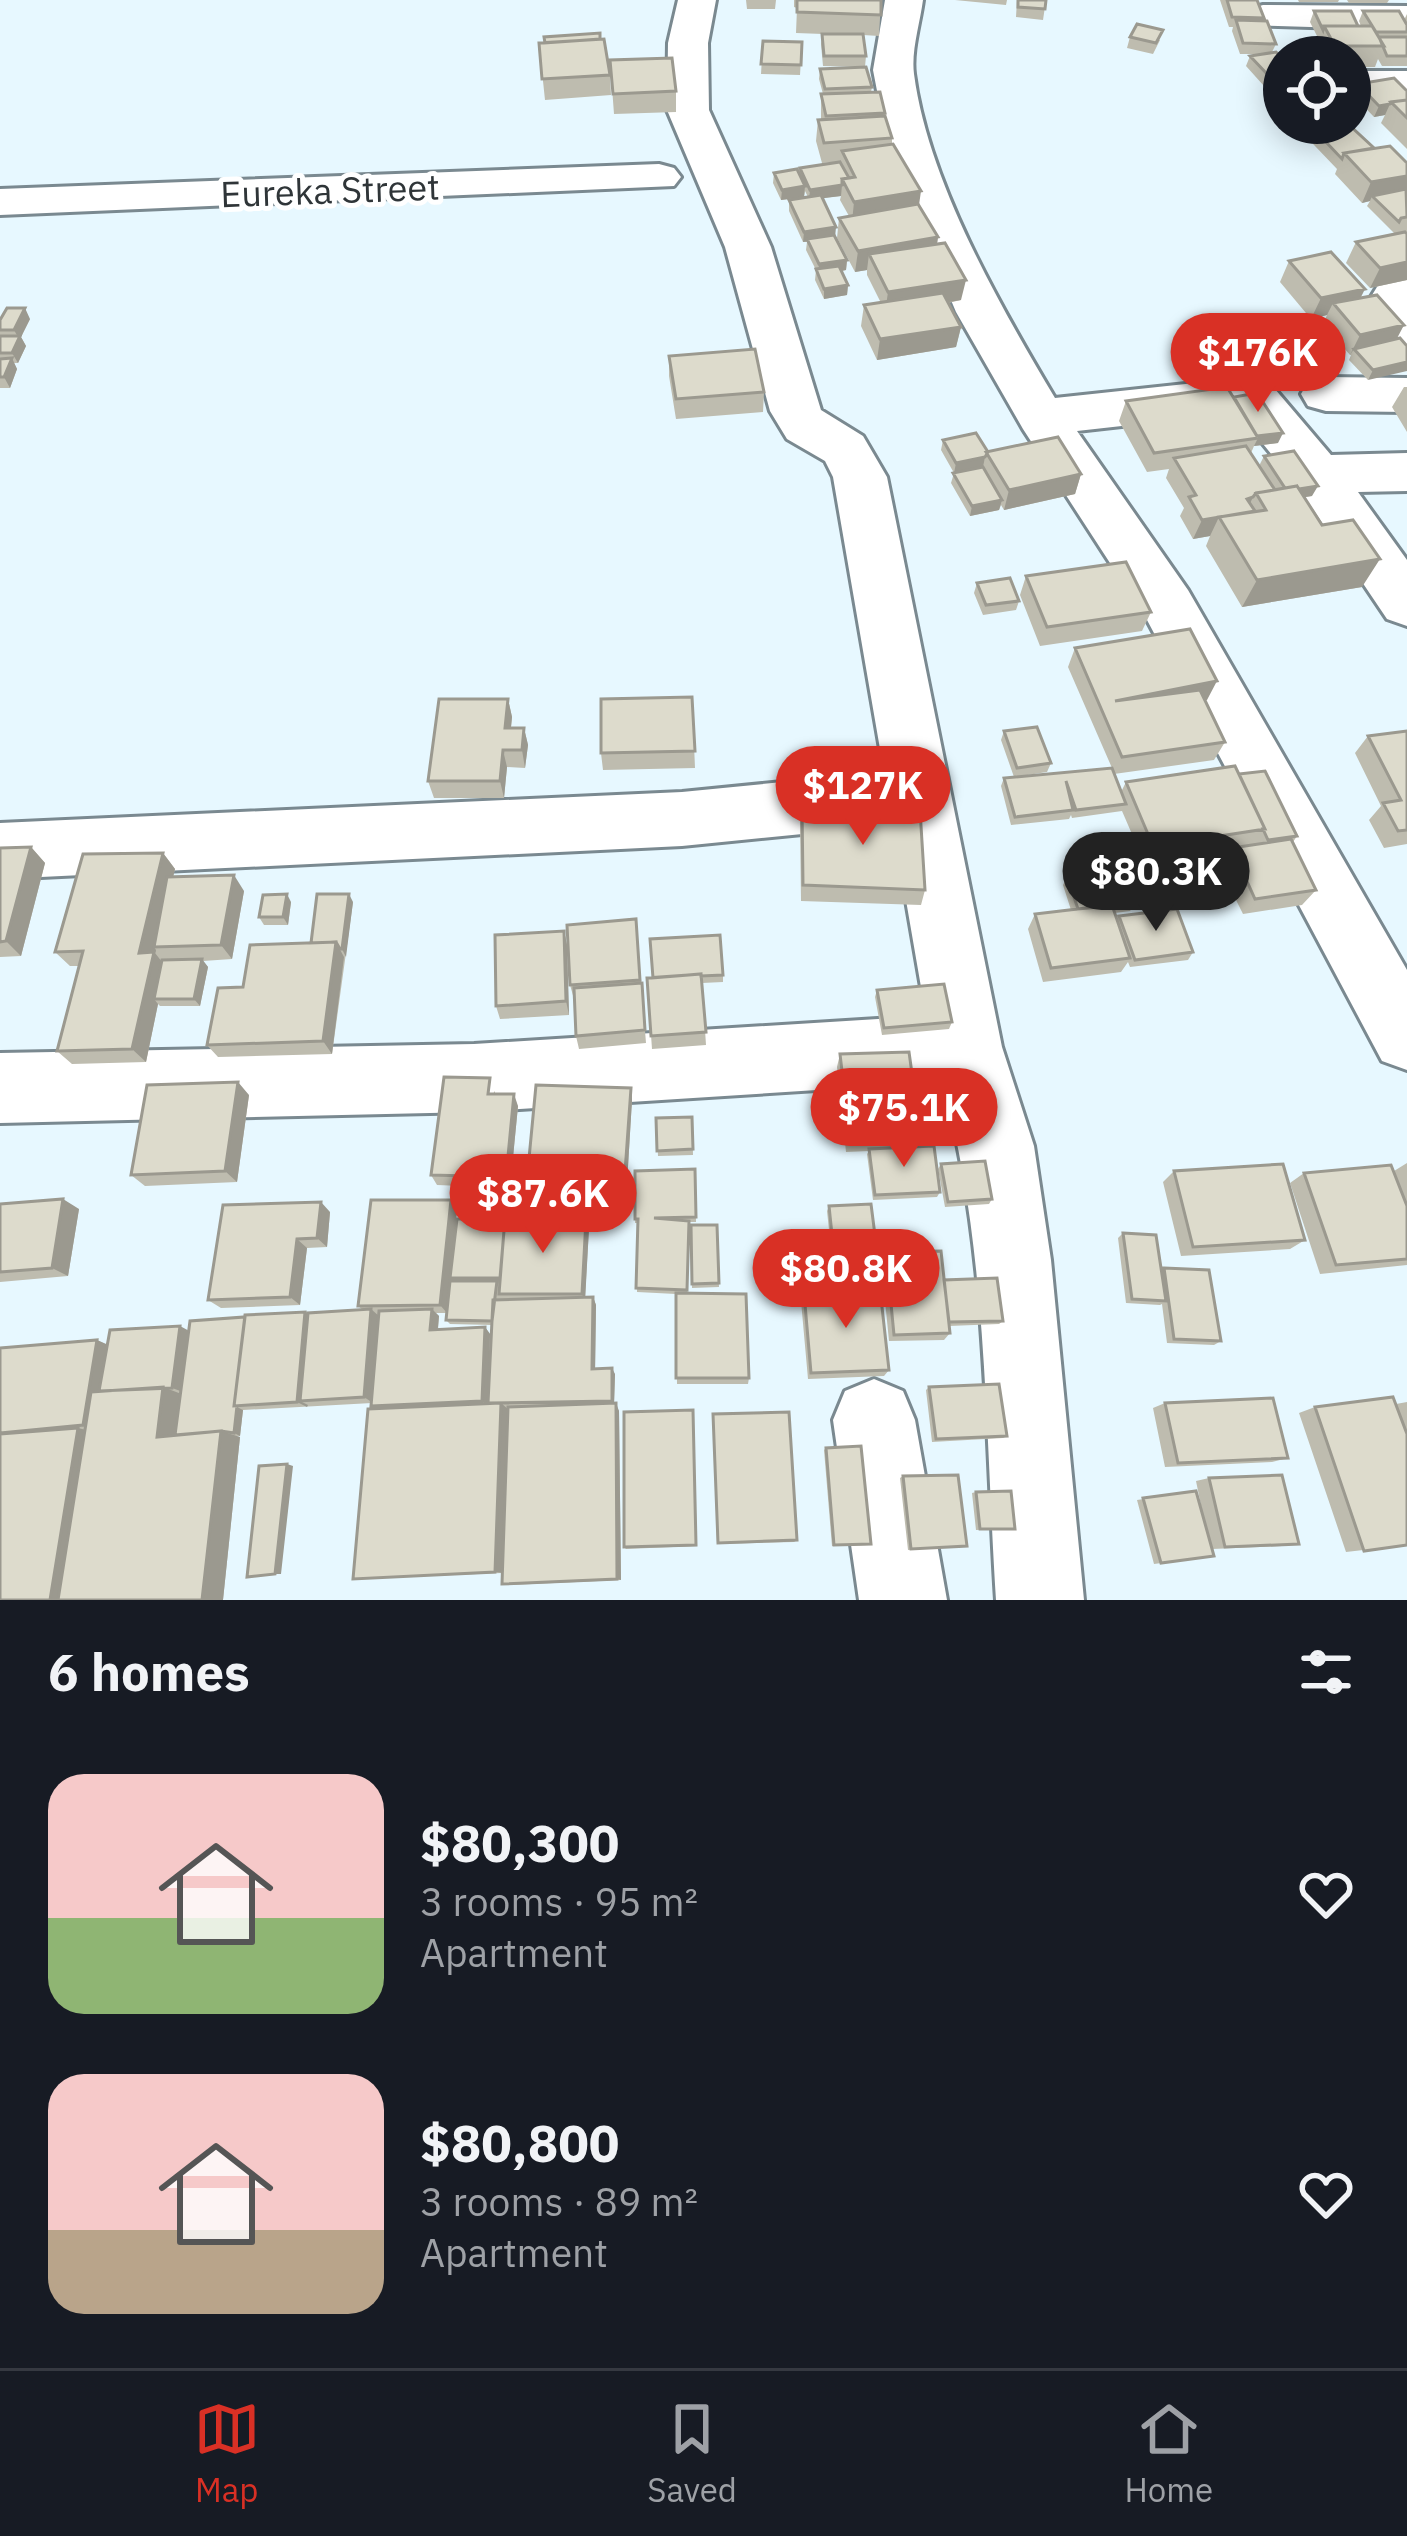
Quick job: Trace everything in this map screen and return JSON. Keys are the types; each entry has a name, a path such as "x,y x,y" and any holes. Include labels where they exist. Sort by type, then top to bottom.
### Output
{"street":[{"path":"697,0 688,43 688,110 748,247 796,411 805,426 845,449 860,477 967,1046 997,1146 1040,1600"},
{"path":"904,0 893,70 911,153 980,312 1041,417 1168,604 1398,999"},
{"path":"1260,9 1407,18"},
{"path":"1260,9 1275,36"},
{"path":"1371,83 1407,83"},
{"name":"Eureka Street","path":"0,202 659,177"},
{"path":"1407,292 1397,293 1390,305 1394,322 1407,336"},
{"path":"1041,417 1251,394 1317,474 1407,604"},
{"path":"1326,394 1407,395"},
{"path":"1317,474 1407,472"},
{"path":"0,850 682,819 917,796"},
{"path":"0,1088 474,1078 967,1046"},
{"path":"874,1420 904,1600"}],"building":[{"path":"797,0 881,0 881,15 797,12"},
{"path":"1018,0 1046,0 1045,9 1018,7"},
{"path":"1227,0 1257,0 1264,18 1232,17"},
{"path":"1314,11 1351,11 1358,26 1324,26 1323,30"},
{"path":"1363,11 1399,11 1407,32 1376,32"},
{"path":"1236,20 1267,21 1273,36 1263,36 1263,44 1243,43"},
{"path":"1137,24 1163,30 1156,43 1130,37"},
{"path":"1324,26 1372,26 1384,46 1371,46 1371,36 1330,36"},
{"path":"600,33 600,39 545,43 544,37"},
{"path":"822,34 863,34 866,56 824,56"},
{"path":"1379,37 1407,37 1407,56 1387,56"},
{"path":"604,39 610,75 542,79 539,43"},
{"path":"763,41 802,42 801,65 761,64"},
{"path":"1263,54 1263,70 1250,56"},
{"path":"672,58 676,91 613,94 610,60"},
{"path":"866,67 872,87 825,89 820,69"},
{"path":"1394,78 1407,91 1407,100 1379,106 1371,98 1371,82"},
{"path":"880,92 885,113 826,116 821,94"},
{"path":"1407,100 1407,118 1391,102"},
{"path":"885,116 892,138 824,143 818,120"},
{"path":"893,144 921,191 854,202 842,179 855,177 842,151"},
{"path":"1328,144 1370,144 1374,148 1344,153 1342,159"},
{"path":"1390,146 1407,163 1407,176 1371,182 1344,153"},
{"path":"840,162 849,178 842,179 842,185 810,190 800,168"},
{"path":"797,169 805,186 782,190 774,173"},
{"path":"1406,189 1407,217 1399,222 1372,196"},
{"path":"821,195 836,227 804,232 789,200"},
{"path":"918,204 938,237 858,251 839,218"},
{"path":"1405,232 1407,262 1380,268 1356,242"},
{"path":"834,235 847,260 819,264 807,239"},
{"path":"945,243 966,280 888,292 869,254"},
{"path":"1331,252 1365,289 1321,298 1289,261"},
{"path":"839,266 848,285 824,289 816,269"},
{"path":"943,293 961,327 880,339 864,305"},
{"path":"1377,295 1404,325 1360,335 1333,303"},
{"path":"7,308 25,308 14,330 0,330 0,320"},
{"path":"0,336 20,336 12,353 0,353"},
{"path":"1400,338 1407,346 1407,362 1373,370 1354,349"},
{"path":"755,349 764,392 676,399 669,356"},
{"path":"12,358 4,377 0,377 0,359"},
{"path":"1227,387 1258,438 1154,453 1126,401"},
{"path":"1257,393 1283,433 1257,436 1234,397"},
{"path":"976,433 988,452 985,457 956,463 943,440"},
{"path":"1058,437 1081,474 1009,490 986,452"},
{"path":"1246,446 1275,490 1247,499 1255,511 1202,520 1189,497 1196,495 1174,458"},
{"path":"1294,451 1318,486 1285,488 1264,456"},
{"path":"983,467 1002,500 972,506 953,473"},
{"path":"1297,486 1322,525 1353,520 1380,559 1257,580 1219,517 1266,510 1256,493"},
{"path":"1126,562 1151,612 1047,627 1026,576"},
{"path":"1010,578 1019,601 986,605 977,583"},
{"path":"1190,629 1217,681 1115,701 1200,690 1225,742 1122,757 1075,648"},
{"path":"692,697 695,751 601,753 601,699"},
{"path":"439,699 508,699 505,728 524,728 522,750 503,750 500,781 428,781"},
{"path":"1037,727 1051,763 1017,768 1004,731"},
{"path":"1407,731 1407,830 1398,831 1383,803 1401,800 1368,736"},
{"path":"1235,766 1265,829 1220,836 1243,888 1165,898 1146,847 1153,846 1126,782"},
{"path":"1112,768 1126,804 1076,810 1066,781 1073,810 1015,817 1004,778"},
{"path":"1265,771 1297,836 1268,840 1239,774"},
{"path":"802,807 920,810 925,890 803,885"},
{"path":"1291,839 1316,890 1255,899 1232,848"},
{"path":"31,847 6,941 0,942 0,848"},
{"path":"163,853 139,953 154,952 132,1049 57,1051 83,951 55,952 83,854"},
{"path":"1124,870 1135,904 1078,909 1067,877"},
{"path":"234,875 221,945 154,947 167,877"},
{"path":"287,894 283,917 259,917 263,895"},
{"path":"317,894 349,894 342,949 336,942 311,943"},
{"path":"1112,905 1130,958 1051,968 1035,914"},
{"path":"1177,909 1193,952 1135,960 1119,916"},
{"path":"636,919 640,980 570,985 567,925"},
{"path":"564,931 566,1001 496,1006 495,935"},
{"path":"720,935 723,975 653,978 650,939"},
{"path":"336,942 323,1041 207,1045 218,988 243,987 250,945"},
{"path":"202,959 194,999 154,999 162,960"},
{"path":"701,974 706,1032 651,1036 647,978"},
{"path":"642,983 645,1030 576,1036 574,988"},
{"path":"944,984 952,1022 884,1028 877,990"},
{"path":"909,1052 921,1138 850,1141 840,1054"},
{"path":"970,1075 977,1109 933,1112 927,1079"},
{"path":"444,1077 490,1078 488,1094 514,1094 506,1177 431,1175"},
{"path":"238,1082 225,1171 131,1175 147,1085"},
{"path":"536,1085 631,1088 625,1172 528,1169"},
{"path":"692,1117 693,1149 657,1151 656,1118"},
{"path":"934,1146 940,1192 875,1195 869,1149"},
{"path":"985,1161 992,1199 948,1202 941,1164"},
{"path":"1283,1164 1305,1240 1193,1247 1174,1171"},
{"path":"1391,1165 1407,1206 1407,1259 1336,1265 1304,1173"},
{"path":"695,1169 696,1217 654,1218 689,1221 687,1290 636,1288 635,1171"},
{"path":"63,1199 52,1268 0,1272 0,1204"},
{"path":"371,1200 451,1200 440,1305 358,1306"},
{"path":"321,1202 317,1238 297,1239 290,1297 208,1300 223,1205"},
{"path":"871,1204 877,1251 834,1254 829,1206"},
{"path":"505,1218 586,1219 582,1294 499,1294"},
{"path":"457,1219 505,1219 500,1278 450,1278"},
{"path":"691,1225 717,1225 719,1283 692,1284"},
{"path":"1123,1233 1156,1235 1166,1301 1132,1299"},
{"path":"941,1251 950,1333 894,1335 886,1252"},
{"path":"1164,1268 1209,1270 1221,1341 1174,1339"},
{"path":"997,1278 1003,1321 949,1322 944,1280"},
{"path":"450,1281 497,1281 492,1321 446,1320"},
{"path":"880,1289 889,1370 811,1373 804,1293"},
{"path":"676,1293 746,1294 749,1378 676,1378"},
{"path":"593,1297 592,1369 612,1368 612,1401 488,1403 493,1300"},
{"path":"371,1309 364,1397 300,1401 308,1313"},
{"path":"432,1309 430,1330 485,1327 482,1401 371,1406 379,1311"},
{"path":"305,1312 297,1402 234,1406 245,1315"},
{"path":"245,1317 234,1433 175,1435 190,1321"},
{"path":"180,1326 172,1388 99,1391 110,1330"},
{"path":"97,1340 83,1425 0,1433 0,1348"},
{"path":"999,1384 1007,1436 936,1439 929,1387"},
{"path":"163,1387 157,1437 221,1431 202,1600 58,1600 91,1392"},
{"path":"1393,1397 1407,1434 1407,1545 1364,1551 1315,1407"},
{"path":"1273,1398 1288,1458 1178,1463 1165,1403"},
{"path":"501,1403 495,1572 353,1579 368,1409"},
{"path":"616,1403 617,1579 502,1584 508,1407"},
{"path":"693,1410 696,1545 624,1547 624,1412"},
{"path":"789,1412 797,1540 718,1543 713,1414"},
{"path":"78,1428 50,1600 0,1600 0,1434"},
{"path":"861,1446 871,1544 834,1545 826,1448"},
{"path":"287,1464 275,1574 247,1577 259,1466"},
{"path":"958,1475 967,1546 911,1549 903,1476"},
{"path":"1282,1475 1299,1544 1225,1547 1209,1478"},
{"path":"1011,1491 1015,1529 980,1529 976,1492"},
{"path":"1196,1491 1214,1556 1161,1563 1143,1498"}]}
